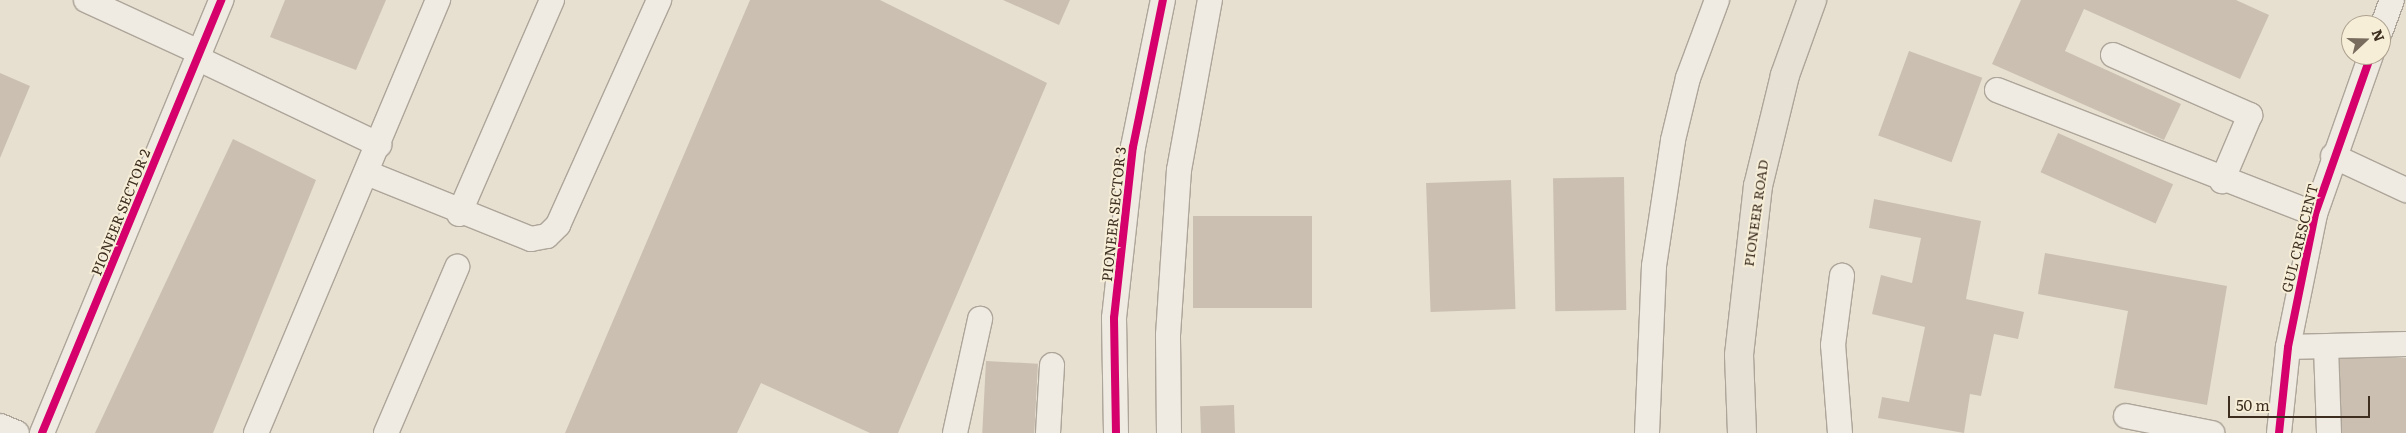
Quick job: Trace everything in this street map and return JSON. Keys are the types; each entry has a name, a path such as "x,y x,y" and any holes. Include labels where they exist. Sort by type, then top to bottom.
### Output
{"main road":[{"name":"PIONEER ROAD","path":"1742,433 1739,355 1758,186 1785,75 1812,0"}],"street":[{"path":"86,0 379,145"},
{"name":"PIONEER SECTOR 2","path":"42,433 221,0"},
{"path":"256,433 379,145 438,0"},
{"path":"459,214 552,0"},
{"path":"367,173 459,214 531,240 547,236 558,225 659,0"},
{"name":"PIONEER SECTOR 3","path":"1116,433 1114,318 1129,185 1163,0"},
{"path":"1170,433 1168,335 1179,170 1210,0"},
{"path":"1647,433 1654,266 1673,140 1688,78 1717,0"},
{"path":"2386,15 2392,0"},
{"path":"2113,55 2250,115 2222,181"},
{"name":"GUL CRESCENT","path":"2279,433 2288,347 2315,214 2333,156 2367,65"},
{"path":"1997,90 2222,181 2315,214"},
{"path":"2333,156 2406,190"},
{"path":"386,433 457,268"},
{"path":"1840,433 1833,345 1842,276"},
{"path":"955,433 980,319"},
{"path":"2288,347 2406,344"},
{"path":"2326,347 2329,433"},
{"path":"1048,433 1052,365"},
{"path":"2126,416 2212,433"},
{"path":"0,426 17,433"}],"building":[{"path":"285,0 386,0 356,70 270,37"},
{"path":"750,0 880,0 1047,83 898,433 870,433 761,383 737,433 565,433"},
{"path":"1003,0 1070,0 1059,25"},
{"path":"2021,0 2236,0 2269,15 2240,79 2084,9 2065,51 2181,104 2164,140 1992,64"},
{"path":"1909,51 1982,78 1952,162 1878,136"},
{"path":"0,73 30,86 0,158"},
{"path":"2058,133 2173,184 2156,224 2041,172"},
{"path":"233,139 316,180 213,433 95,433"},
{"path":"1624,177 1626,310 1555,311 1553,178"},
{"path":"1511,180 1516,309 1431,312 1426,183"},
{"path":"1874,199 1981,221 1966,299 2024,312 2018,339 1994,334 1981,396 1970,394 1964,433 1878,418 1882,397 1909,402 1925,327 1872,314 1881,275 1912,283 1921,238 1869,228"},
{"path":"1193,216 1312,216 1312,308 1193,308"},
{"path":"2045,253 2227,286 2207,405 2114,388 2128,311 2038,294"},
{"path":"2340,358 2406,358 2406,433 2340,433"},
{"path":"986,361 1038,364 1034,433 982,433"},
{"path":"1234,405 1235,433 1201,433 1200,406"}],"cycle path":[{"path":"42,433 221,0"},
{"path":"1116,433 1114,318 1133,147 1163,0"},
{"path":"2279,433 2288,347 2315,214 2367,65"}]}
